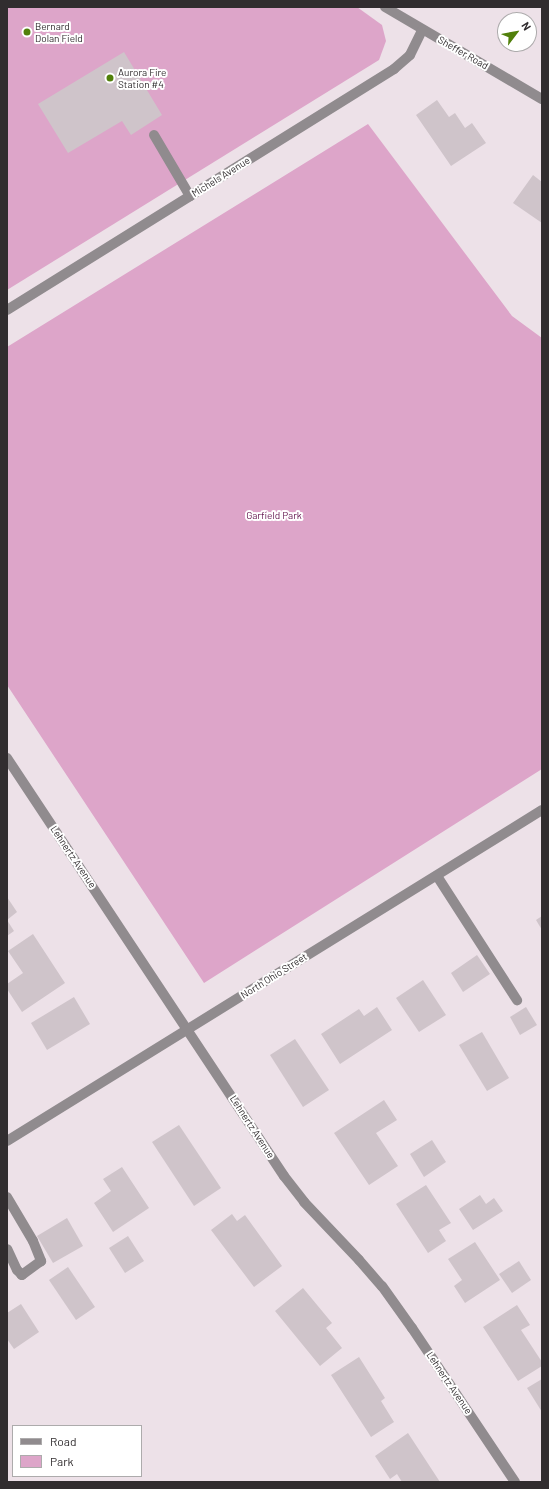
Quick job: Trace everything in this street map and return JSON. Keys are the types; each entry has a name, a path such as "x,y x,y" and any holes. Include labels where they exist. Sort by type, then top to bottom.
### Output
{"street":[{"name":"Sheffer Road","path":"384,7 542,99"},
{"name":"Michels Avenue","path":"7,310 394,69 410,55 422,30"},
{"path":"154,135 190,196"},
{"name":"Lehnertz Avenue","path":"7,758 284,1176 304,1202 382,1286 412,1328 515,1482"},
{"name":"North Ohio Street","path":"7,1141 542,810"},
{"path":"437,876 517,1000"},
{"path":"7,1197 33,1241 41,1261 22,1275 17,1270 7,1250"}],"green space":[{"path":"7,7 357,7 382,25 386,41 379,60 7,290"},
{"name":"Garfield Park","path":"368,124 512,316 542,338 542,769 204,983 7,685 7,347"}],"building":[{"name":"Aurora Fire Station #4","path":"124,52 162,115 131,135 122,121 68,153 38,104"},
{"path":"437,100 449,117 455,113 465,128 472,123 486,143 451,166 416,115"},
{"path":"533,175 542,182 542,223 513,203"},
{"path":"7,897 17,912 7,920"},
{"path":"542,916 542,930 536,920"},
{"path":"7,920 14,931 7,936"},
{"path":"33,934 65,983 22,1012 7,989 7,984 23,973 8,951"},
{"path":"477,955 490,974 463,992 451,973"},
{"path":"423,980 446,1015 419,1032 396,998"},
{"path":"74,997 90,1024 47,1050 31,1023"},
{"path":"377,1007 392,1030 340,1064 321,1034 359,1009 364,1016"},
{"path":"526,1007 537,1025 520,1035 510,1017"},
{"path":"482,1032 509,1078 487,1091 459,1045"},
{"path":"295,1039 329,1090 303,1107 270,1055"},
{"path":"384,1100 397,1120 376,1133 398,1166 369,1185 334,1133"},
{"path":"179,1125 221,1188 194,1206 152,1142"},
{"path":"432,1140 446,1162 424,1177 410,1154"},
{"path":"122,1167 149,1208 113,1232 94,1203 111,1191 103,1179"},
{"path":"426,1185 451,1223 439,1230 446,1241 428,1253 396,1204"},
{"path":"480,1195 486,1204 494,1198 503,1211 473,1230 459,1209"},
{"path":"232,1214 237,1221 245,1215 282,1266 254,1287 211,1230"},
{"path":"67,1218 83,1246 53,1263 37,1236"},
{"path":"128,1236 144,1261 125,1273 109,1248"},
{"path":"475,1242 500,1280 465,1303 454,1286 462,1280 448,1259"},
{"path":"519,1261 531,1280 512,1293 499,1274"},
{"path":"68,1267 95,1307 76,1320 49,1280"},
{"path":"303,1288 332,1323 326,1328 342,1348 320,1366 275,1311"},
{"path":"21,1304 39,1332 14,1349 7,1339 7,1313"},
{"path":"517,1305 530,1325 521,1330 542,1362 542,1366 518,1381 483,1327"},
{"path":"359,1357 385,1398 381,1401 394,1422 371,1437 331,1375"},
{"path":"542,1379 542,1412 527,1388"},
{"path":"408,1433 440,1482 402,1482 397,1474 390,1479 375,1456"}],"place":[{"name":"Bernard Dolan Field","path":"27,32"},
{"name":"Aurora Fire Station #4","path":"110,78"}]}
